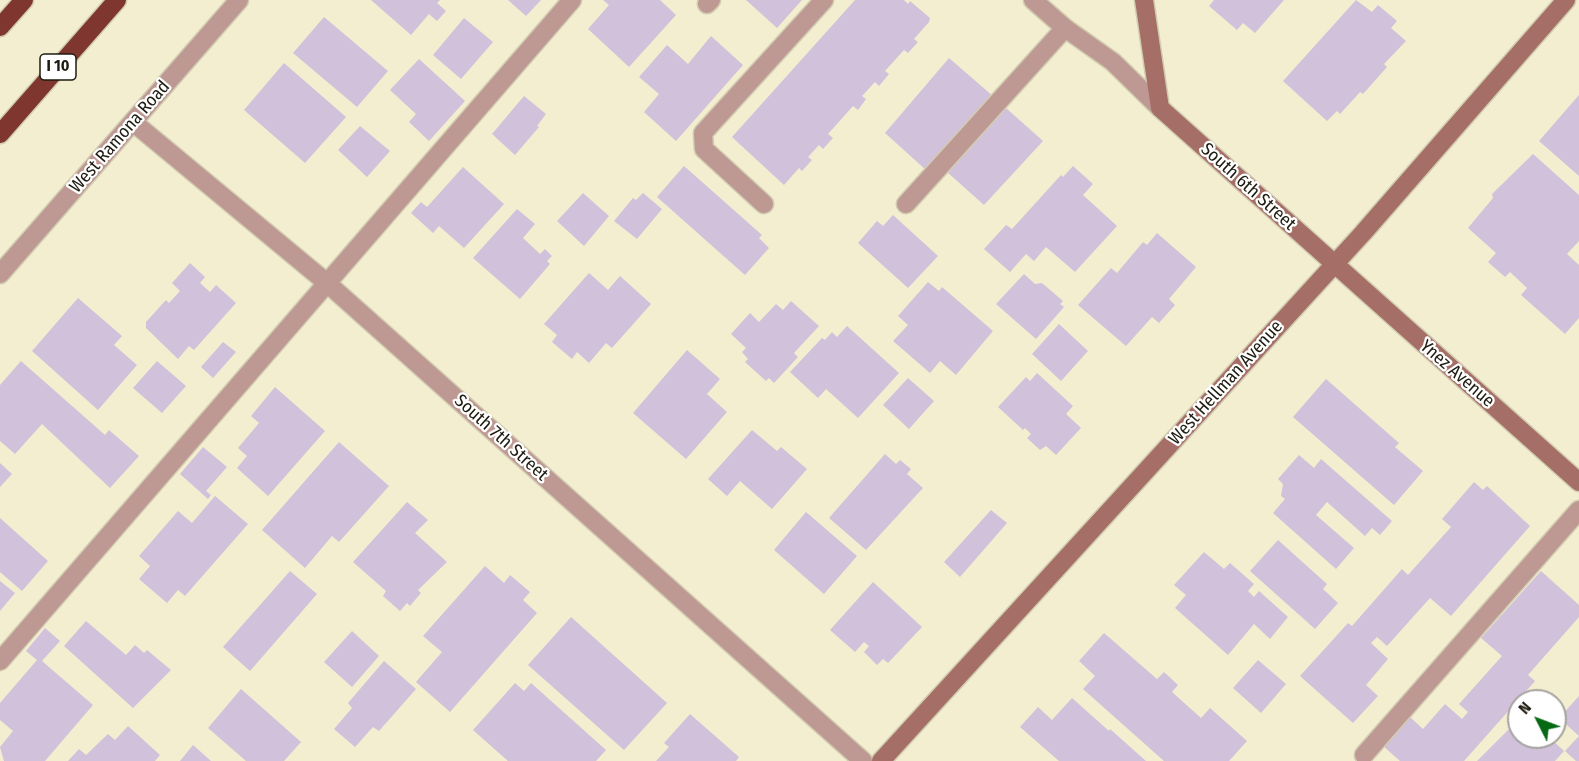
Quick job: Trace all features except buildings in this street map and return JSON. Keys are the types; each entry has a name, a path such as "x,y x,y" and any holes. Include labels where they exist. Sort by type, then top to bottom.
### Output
{"highway":[{"path":"0,27 24,0"},
{"name":"I 10","path":"0,135 117,0"}],"street":[{"name":"West Ramona Road","path":"0,274 239,0"},
{"path":"0,661 572,0"},
{"path":"764,204 704,149 703,133 824,0"},
{"name":"South 6th Street","path":"1033,0 1065,28 1113,62 1160,108 1334,266"},
{"path":"1144,0 1160,108"},
{"name":"West Hellman Avenue","path":"881,761 1334,266 1563,1"},
{"path":"906,204 1065,28"},
{"name":"South 7th Street","path":"133,122 327,283 863,761"},
{"name":"Ynez Avenue","path":"1334,266 1579,482"},
{"path":"1364,755 1579,510"}]}
